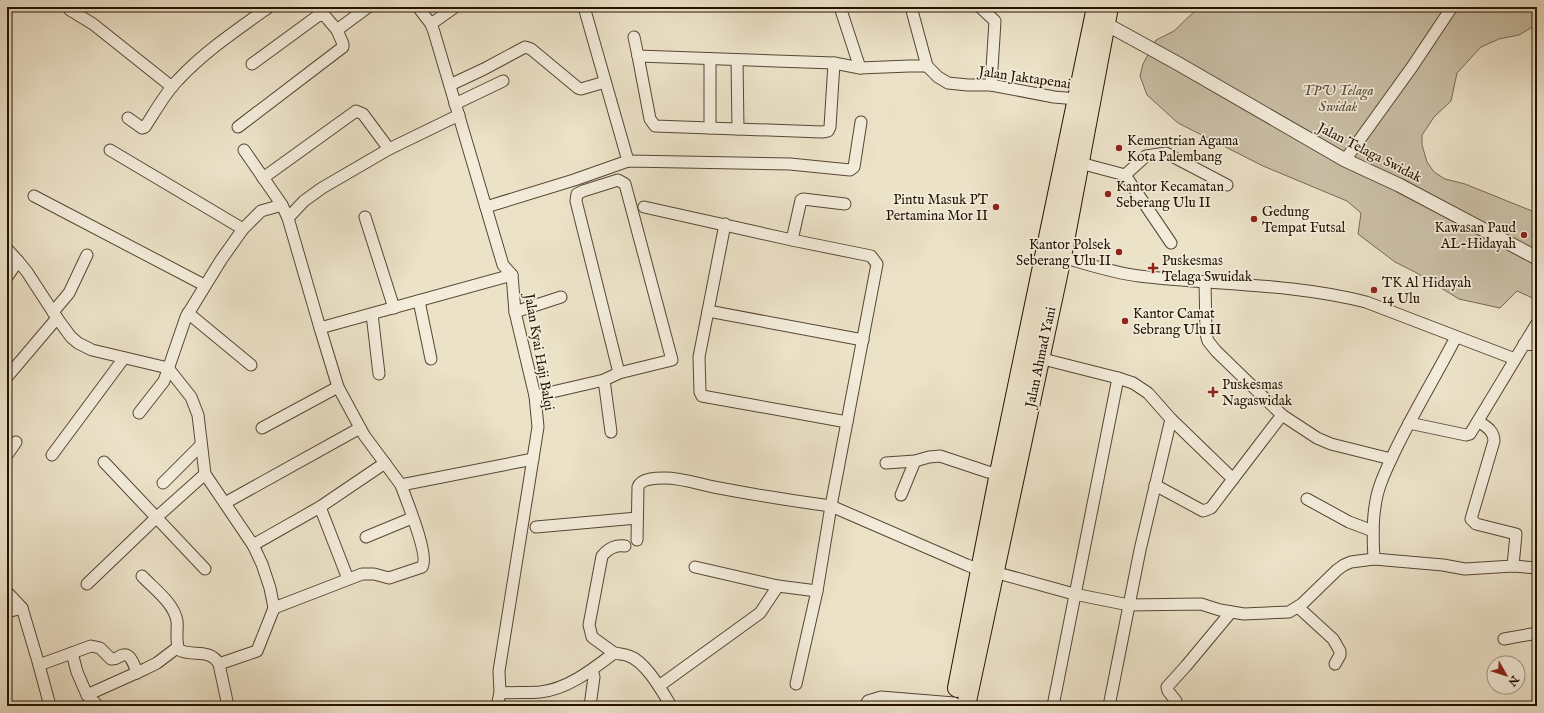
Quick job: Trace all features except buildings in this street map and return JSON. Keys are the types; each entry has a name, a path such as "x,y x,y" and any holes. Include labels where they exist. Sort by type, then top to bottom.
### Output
{"highway":[{"name":"Jalan Ahmad Yani","path":"987,571 999,474 1077,99 1101,14"},
{"name":"Jalan Ahmad Yani","path":"958,705 987,571 1040,358 1062,257 1080,163 1101,14"}],"street":[{"path":"337,30 368,7"},
{"name":"Jalan Kyai Haji Balqi","path":"418,7 431,24 503,265 512,275 515,312 535,396 538,427 499,671 500,693 497,706"},
{"path":"431,24 455,7"},
{"path":"584,7 628,161"},
{"path":"840,7 860,68"},
{"path":"638,56 834,63 860,68 927,66 911,7"},
{"path":"980,7 995,21 991,85"},
{"path":"1345,160 1412,67 1452,7"},
{"path":"70,8 93,24 172,87"},
{"path":"128,118 142,128 145,128 172,87 184,74 264,9"},
{"name":"Jalan Telaga Swidak","path":"1101,14 1177,63 1345,160 1399,185 1537,258"},
{"path":"238,127 342,47 343,44 337,30 325,16 319,15 252,64"},
{"path":"634,37 650,119 655,126 828,131 830,127 834,63"},
{"path":"450,85 525,47 531,49 578,88 581,89 605,82"},
{"path":"710,59 710,128"},
{"path":"737,60 738,129"},
{"name":"Jalan Jaktapenai","path":"927,66 938,77 948,83 964,85 991,85 1054,97 1077,99"},
{"path":"456,104 503,81"},
{"path":"263,178 356,111 363,114 389,149"},
{"path":"288,218 304,201 322,188 389,149 459,115"},
{"path":"486,206 574,180 628,161 790,164 850,170 854,167 861,122"},
{"path":"110,150 243,229"},
{"path":"244,150 282,205 288,218 338,387 360,428 401,485 422,546 424,561 422,567 393,578 367,573 274,608"},
{"path":"1125,175 1146,156 1166,153 1227,185"},
{"path":"1080,163 1125,175 1170,243"},
{"path":"535,396 604,380 619,373 672,360 625,184 618,180 583,191 577,194 576,200 619,373"},
{"path":"34,196 204,286"},
{"path":"792,240 801,200 845,204"},
{"path":"139,412 164,381 188,313 204,286 243,229 261,210 282,205"},
{"path":"644,207 871,256 877,264 831,506 817,591 796,684"},
{"path":"365,217 394,308"},
{"path":"724,224 699,357 700,392 702,396 847,422"},
{"path":"7,249 27,272 55,315 71,337 78,343 92,350 168,368 191,397 198,415 205,474 253,545 262,564 274,608 257,652 219,664"},
{"path":"7,377 55,315 69,292 87,255"},
{"path":"1062,257 1138,276 1270,286 1345,297 1366,302 1515,359"},
{"path":"7,277 18,261"},
{"path":"320,328 512,275"},
{"path":"1205,281 1206,334 1208,341 1216,351 1282,415 1323,441 1391,459"},
{"path":"515,312 561,297"},
{"path":"419,301 431,359"},
{"path":"708,311 863,340"},
{"path":"188,313 251,365"},
{"path":"372,314 379,374"},
{"path":"1409,423 1466,435 1472,432 1537,323"},
{"path":"1374,559 1373,531 1375,506 1391,459 1456,337"},
{"path":"1524,344 1537,345"},
{"path":"52,454 124,358"},
{"path":"1040,358 1133,383 1148,393 1171,419 1233,479"},
{"path":"1052,706 1118,378"},
{"path":"604,380 611,432"},
{"path":"262,428 338,387"},
{"path":"1155,486 1203,511 1206,511 1211,508 1282,415"},
{"path":"1112,705 1129,605 1171,419"},
{"path":"1478,421 1490,429 1493,433 1494,441 1472,519 1476,524 1516,534 1513,566"},
{"path":"225,503 360,428"},
{"path":"7,455 16,442"},
{"path":"163,483 201,445"},
{"path":"886,463 914,461 929,456 940,456 988,472 999,474"},
{"path":"401,485 533,458"},
{"path":"901,495 914,461"},
{"path":"104,462 157,516 205,569"},
{"path":"253,545 320,507 385,463"},
{"path":"87,584 157,516 205,474"},
{"path":"637,540 639,484 647,480 665,478 766,497 831,506 967,566 1074,594 1129,605 1201,604 1244,614 1289,612 1298,607 1344,565 1351,562 1374,559 1443,565 1464,569 1513,566 1537,568"},
{"path":"1307,499 1349,522 1373,531"},
{"path":"320,507 348,579"},
{"path":"366,537 412,518"},
{"path":"536,527 637,518"},
{"path":"625,546 618,546 608,549 602,556 589,624 592,637 614,652 630,656 641,663 659,686 671,706"},
{"path":"695,567 778,586 817,591"},
{"path":"142,576 170,605 174,612 177,620 178,647 182,651 210,655 214,657 219,664 228,706"},
{"path":"659,686 760,613 778,586"},
{"path":"7,592 22,608 50,706"},
{"path":"1298,607 1336,643 1340,655 1335,664"},
{"path":"7,612 22,608"},
{"path":"1173,706 1176,701 1168,691 1167,687 1231,612"},
{"path":"1504,639 1537,633"},
{"path":"39,665 91,646 100,648 111,659 116,660 123,655 126,655 131,658 137,673"},
{"path":"87,695 156,664 178,647"},
{"path":"488,706 500,693 542,692 561,687 592,670 614,652"},
{"path":"72,654 77,672 87,695 98,706"},
{"path":"590,706 594,677 592,670"},
{"path":"865,706 868,701 881,697 958,705"}],"green space":[{"name":"TPU Telaga Swidak","path":"1199,7 1537,7 1537,21 1534,26 1519,35 1499,39 1481,47 1457,73 1451,101 1434,117 1422,135 1422,145 1427,162 1434,172 1445,179 1465,184 1537,213 1537,300 1517,291 1500,308 1459,299 1415,272 1395,262 1358,234 1361,213 1347,201 1263,166 1178,123 1147,95 1140,76 1143,64 1156,40 1174,31"}],"place":[{"name":"Kementrian Agama Kota Palembang","path":"1119,148"},
{"name":"Kantor Kecamatan Seberang Ulu II","path":"1108,194"},
{"name":"Pintu Masuk PT Pertamina Mor II","path":"996,207"},
{"name":"Gedung Tempat Futsal","path":"1254,219"},
{"name":"Kawasan Paud AL-Hidayah","path":"1524,235"},
{"name":"Kantor Polsek Seberang Ulu II","path":"1119,252"},
{"name":"Puskesmas Telaga Swuidak","path":"1153,268"},
{"name":"TK Al Hidayah 14 Ulu","path":"1374,290"},
{"name":"Kantor Camat Sebrang Ulu II","path":"1125,321"},
{"name":"Puskesmas Nagaswidak","path":"1213,392"}]}
